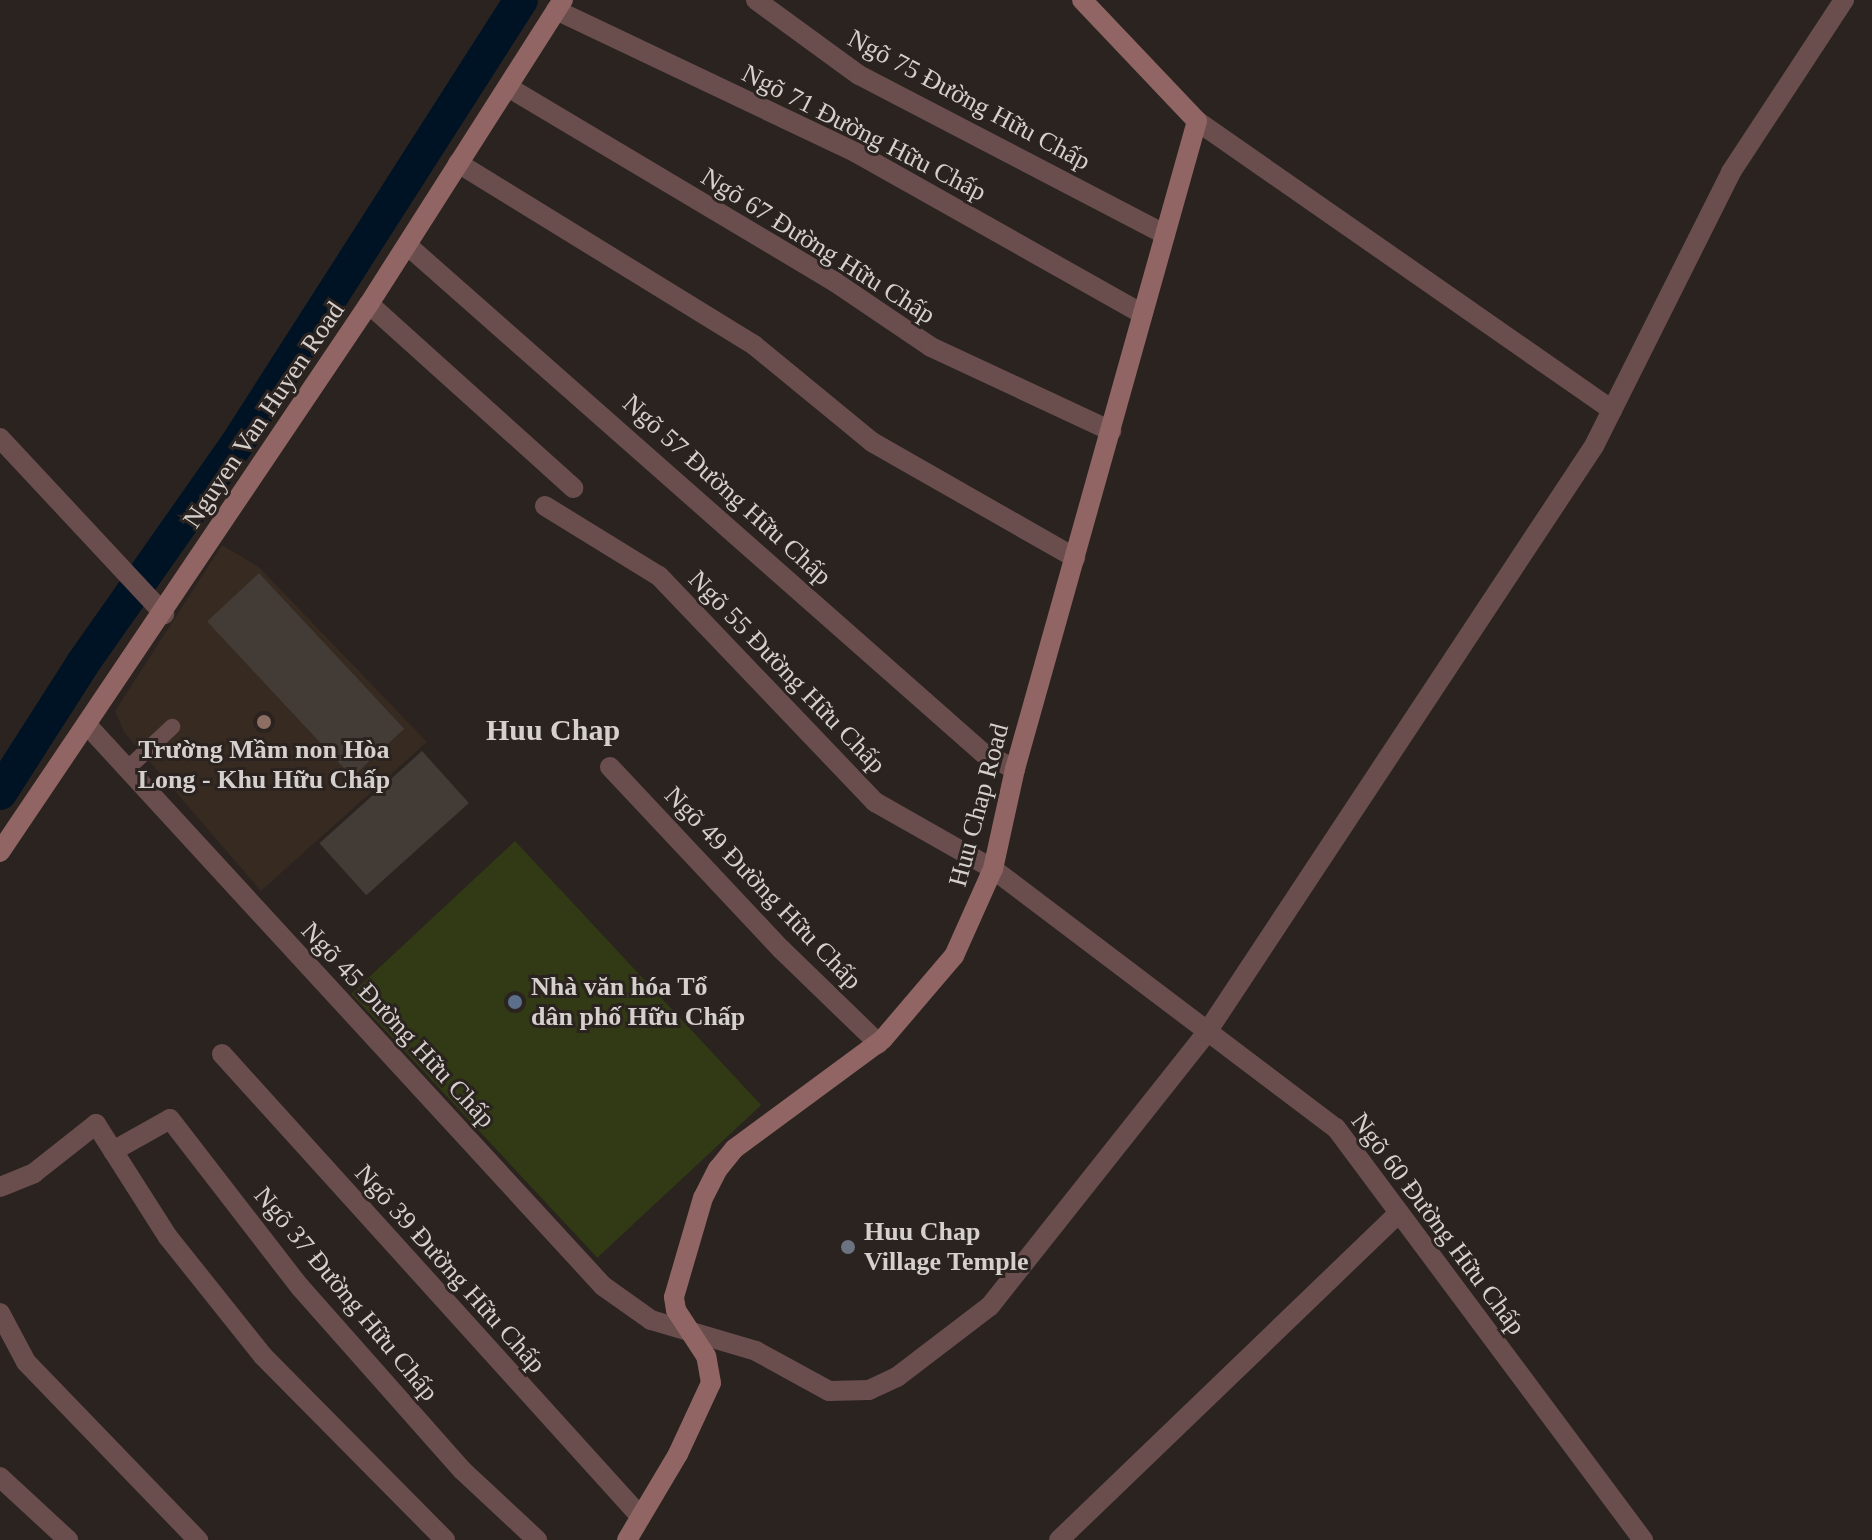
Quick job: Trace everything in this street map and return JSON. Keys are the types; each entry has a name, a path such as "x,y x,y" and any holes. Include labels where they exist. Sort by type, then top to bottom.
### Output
{"street":[{"name":"Ngõ 75 Đường Hữu Chấp","path":"756,0 859,75 1165,234"},
{"path":"1082,0 1197,121 1612,410"},
{"name":"Ngõ 45 Đường Hữu Chấp","path":"89,727 603,1286 651,1320 765,1355 829,1391 869,1390 897,1377 990,1306 1207,1032 1594,446 1731,172 1844,0"},
{"name":"Nguyen Van Huyen Road","path":"0,852 89,727 369,304 559,5"},
{"name":"Ngõ 71 Đường Hữu Chấp","path":"559,5 855,152 1143,314"},
{"name":"Ngõ 67 Đường Hữu Chấp","path":"508,87 835,282 931,347 1111,431"},
{"name":"Huu Chap Road","path":"627,1540 711,1383 706,1356 689,1330 674,1297 703,1198 718,1169 734,1149 879,1044 954,956 993,869 1015,769 1197,121"},
{"path":"458,163 754,345 872,442 1075,558"},
{"name":"Ngõ 57 Đường Hữu Chấp","path":"407,245 983,753 1015,769"},
{"path":"369,304 573,488"},
{"path":"0,438 163,613"},
{"name":"Ngõ 55 Đường Hữu Chấp","path":"545,506 659,576 875,802 993,869"},
{"name":"Ngõ 49 Đường Hữu Chấp","path":"610,767 770,938 879,1044"},
{"name":"Ngõ 60 Đường Hữu Chấp","path":"993,869 1336,1128 1643,1540"},
{"name":"Ngõ 39 Đường Hữu Chấp","path":"222,1054 641,1517"},
{"name":"Ngõ 37 Đường Hữu Chấp","path":"113,1151 170,1119 300,1287 462,1470 537,1540"},
{"path":"0,1187 34,1173 96,1124 168,1237 263,1356 445,1540"},
{"path":"1059,1540 1399,1213"},
{"path":"0,1313 26,1362 198,1540"},
{"path":"0,1477 68,1540"}],"lane":[{"path":"127,769 172,727"}],"shaded area":[{"name":"Trường Mầm non Hòa Long - Khu Hữu Chấp","path":"222,545 259,567 427,742 261,891 124,732 115,711"}],"green space":[{"path":"515,841 761,1105 597,1258 351,994"}],"building":[{"path":"259,573 404,729 352,777 207,621"},
{"path":"422,751 469,803 366,895 319,843"}],"waterway":[{"path":"0,793 83,663 237,444 521,0"}],"place":[{"name":"Trường Mầm non Hòa Long - Khu Hữu Chấp","path":"264,722"},
{"name":"Nhà văn hóa Tổ dân phố Hữu Chấp","path":"515,1002"},
{"name":"Huu Chap Village Temple","path":"848,1247"}],"district":[{"name":"Huu Chap","path":"553,730"}]}
